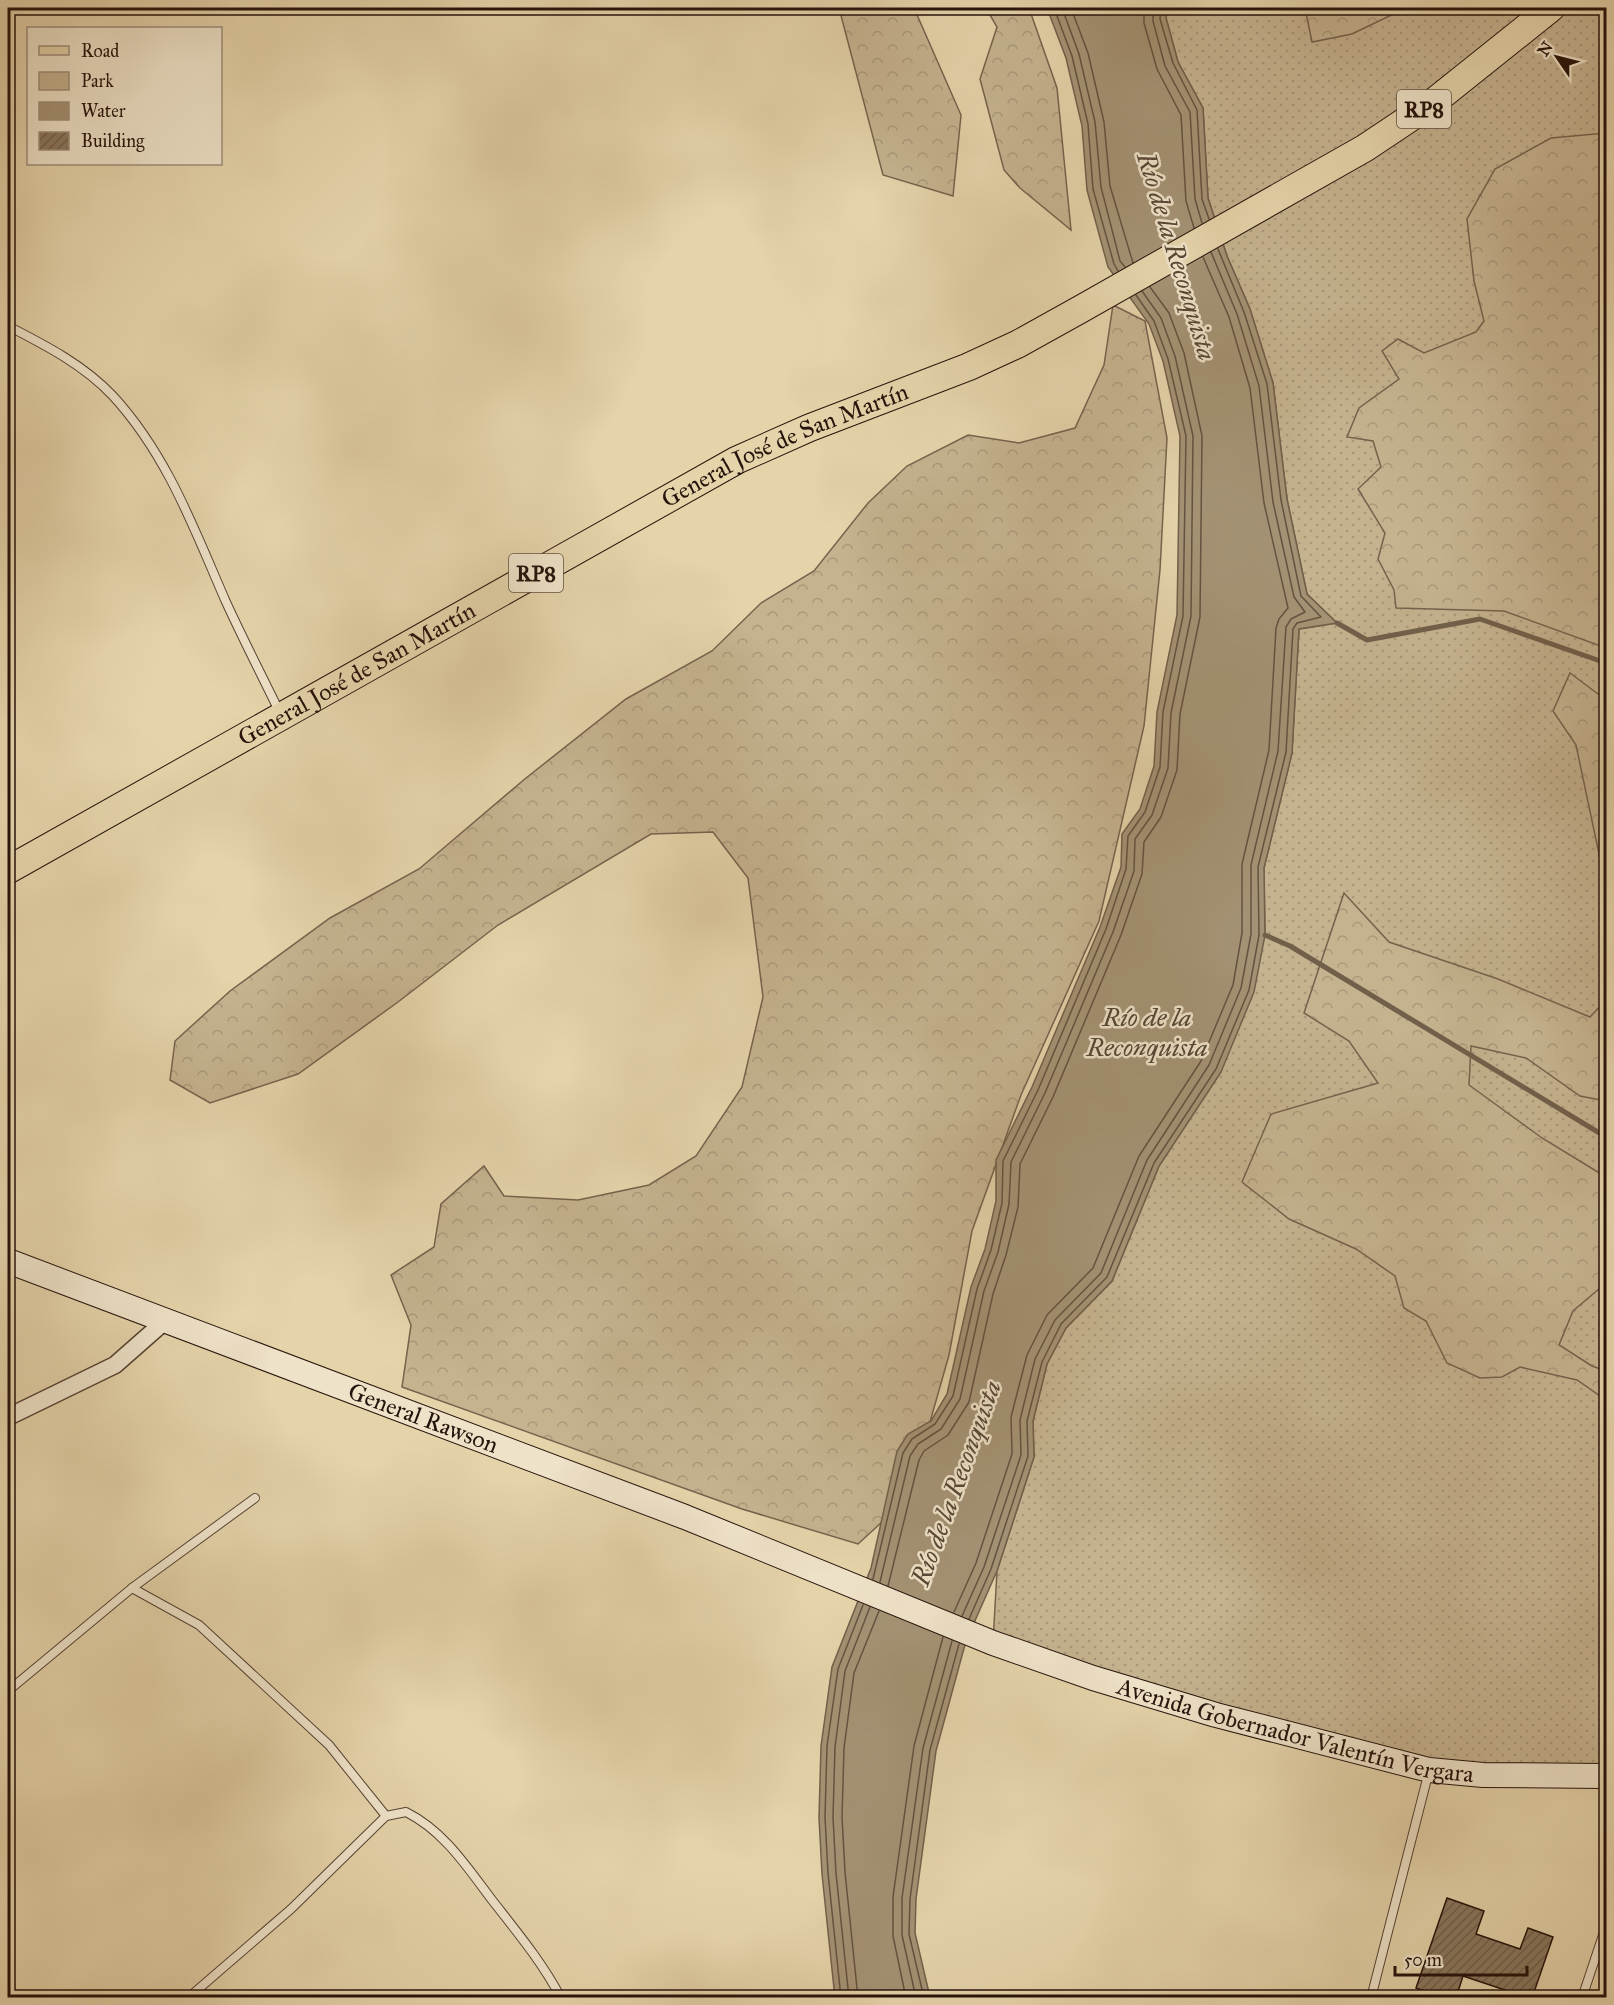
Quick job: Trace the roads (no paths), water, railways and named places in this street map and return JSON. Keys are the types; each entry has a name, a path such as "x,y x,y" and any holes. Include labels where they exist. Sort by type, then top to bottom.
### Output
{"main road":[{"name":"General José de San Martín","path":"8,870 737,460 810,428 968,367 1018,344 1081,309 1365,148 1431,104 1551,8"}],"street":[{"name":"General Rawson","path":"8,1261 685,1516 993,1643"},
{"path":"8,1417 116,1365 165,1321"},
{"name":"Avenida Gobernador Valentín Vergara","path":"993,1643 1093,1678 1216,1715 1429,1770 1483,1775 1606,1776"}],"lane":[{"path":"8,326 60,353 112,396 159,458 186,507 226,602 281,716"},
{"path":"8,1691 132,1588 255,1498"},
{"path":"132,1588 200,1625 329,1745 386,1816"},
{"path":"1371,1998 1429,1770"},
{"path":"188,1998 291,1909 386,1816 406,1812 425,1821 452,1848 538,1959 561,1998"},
{"path":"1582,1998 1606,1926"}],"water":[{"name":"Río de la Reconquista","path":"1047,8 1167,8 1166,18 1178,62 1203,108 1208,198 1227,256 1250,309 1273,383 1287,499 1307,594 1337,623 1299,629 1292,753 1264,868 1265,935 1254,992 1221,1072 1159,1166 1112,1281 1066,1328 1047,1364 1033,1421 1034,1457 997,1571 966,1641 936,1751 916,1899 915,1933 930,1997 835,1998 822,1874 819,1818 821,1746 832,1667 871,1568 897,1451 908,1434 931,1421 947,1394 971,1287 985,1249 996,1201 996,1160 1032,1087 1100,927 1121,867 1122,834 1140,809 1154,766 1157,712 1177,615 1180,436 1163,361 1149,324 1108,267 1087,190 1082,126 1066,58"}],"waterway":[{"path":"1337,623 1367,640 1480,619 1606,663"},
{"path":"1265,935 1290,946 1606,1137"}]}
